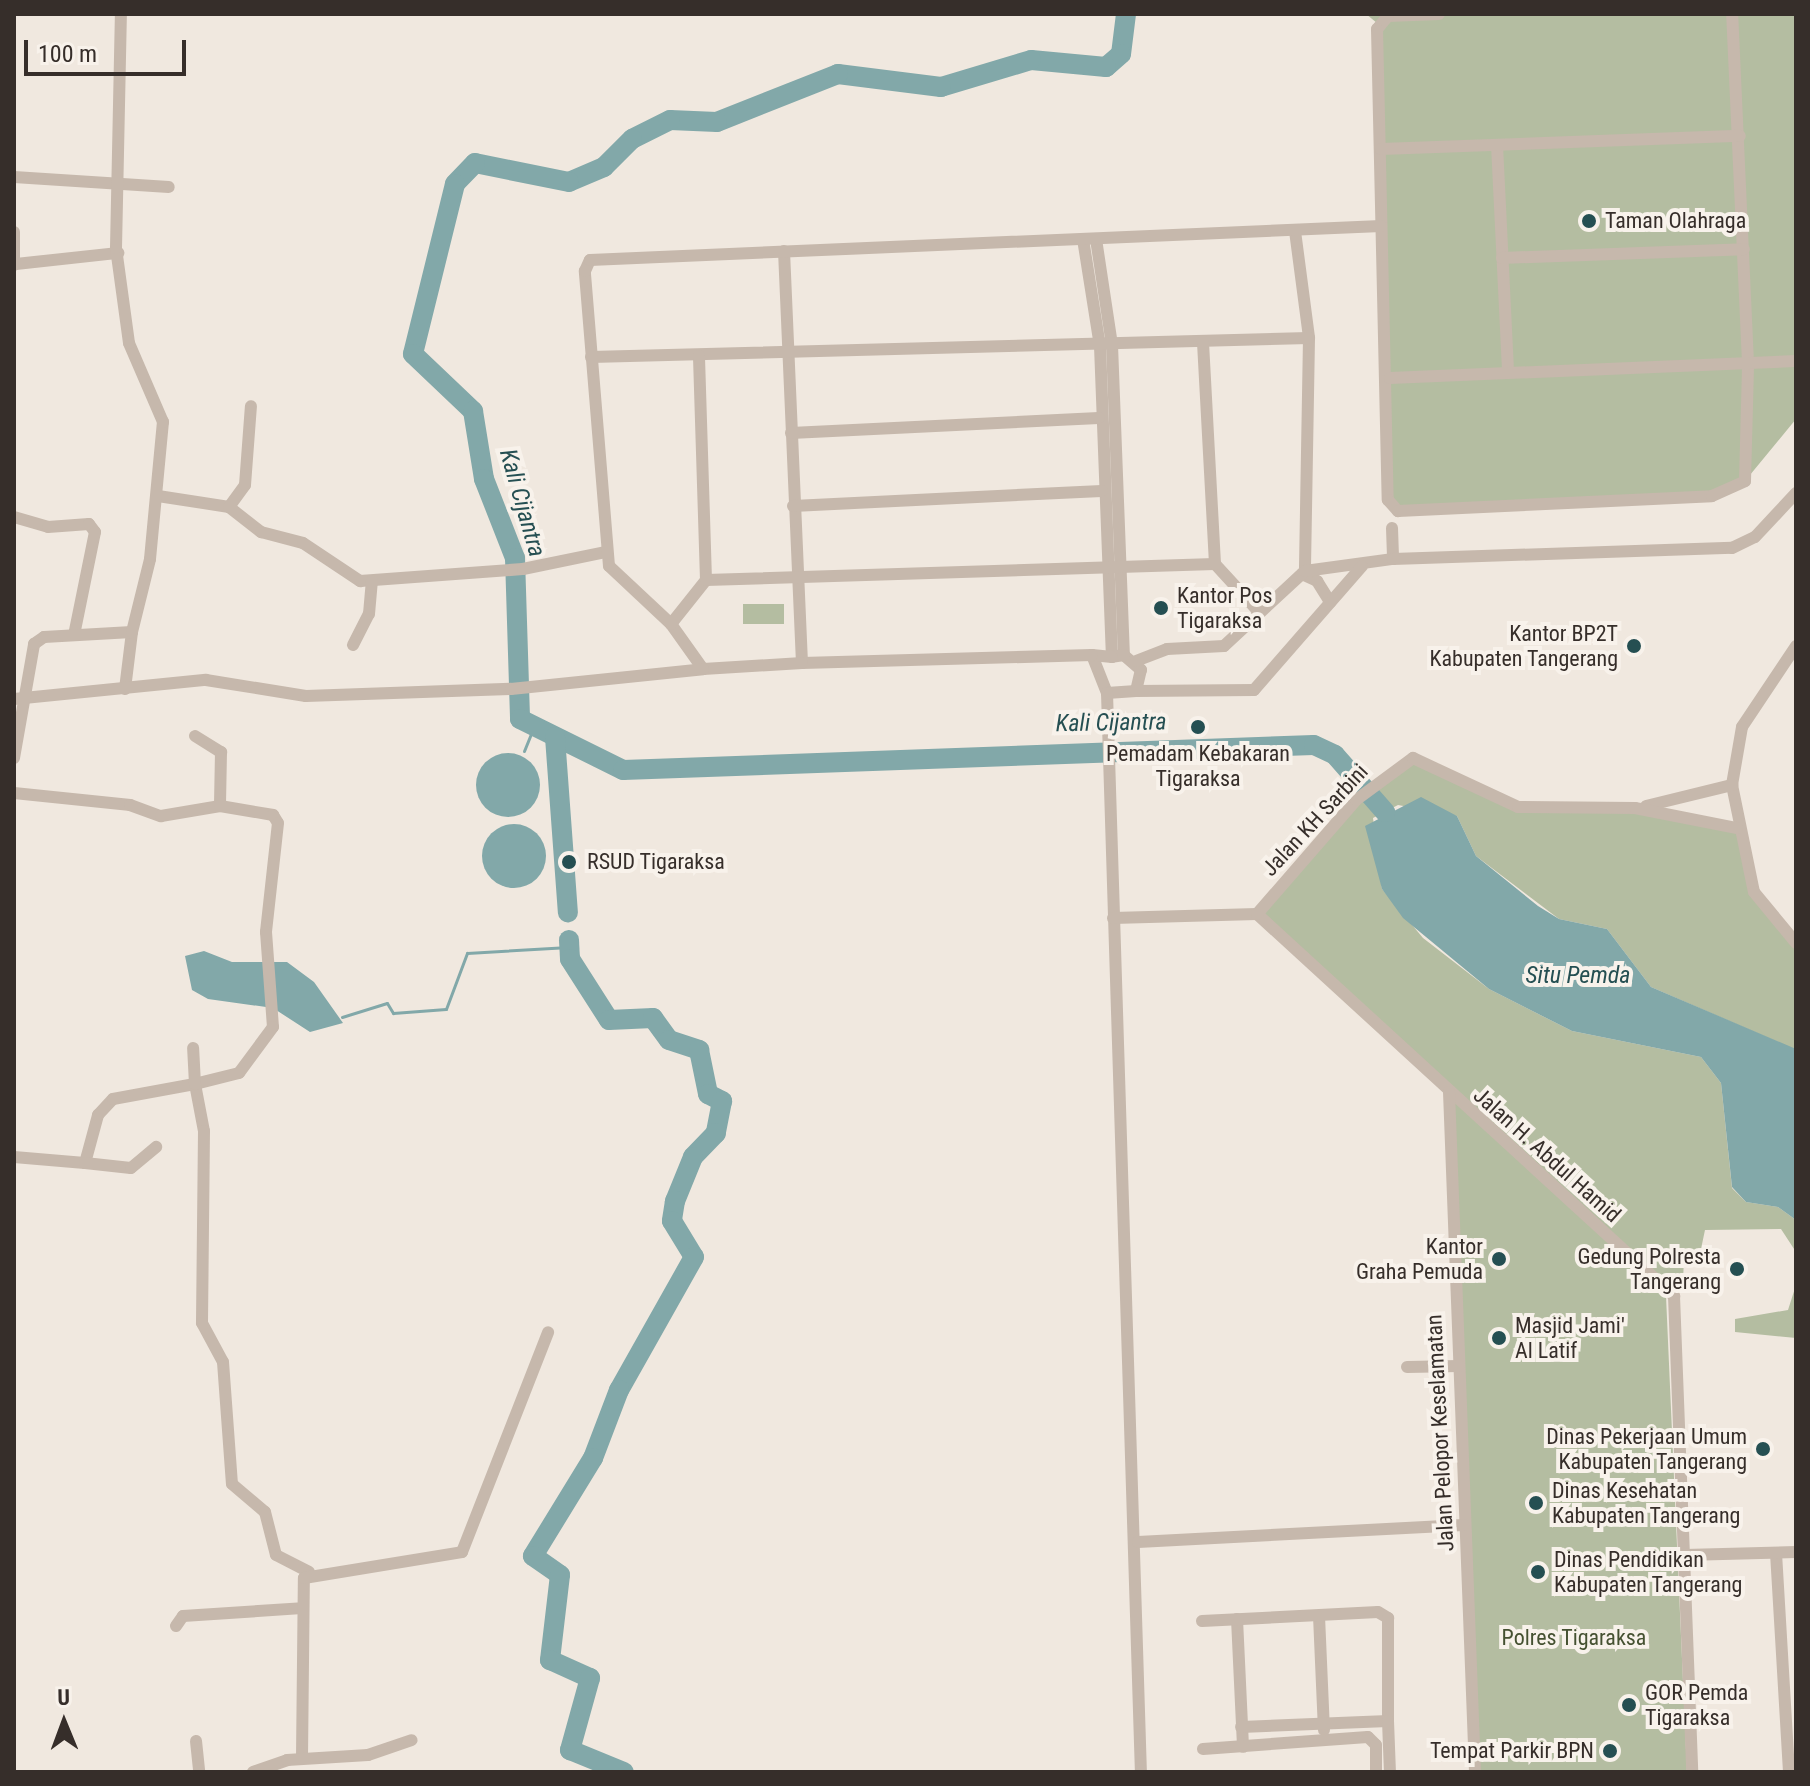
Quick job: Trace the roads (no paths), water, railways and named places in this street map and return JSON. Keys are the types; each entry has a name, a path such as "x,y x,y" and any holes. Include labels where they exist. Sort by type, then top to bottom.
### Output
{"street":[{"path":"121,14 118,253 129,343 163,422 158,496 132,632 125,689"},
{"path":"1439,14 1388,16 1379,23 1381,226 1390,378 1388,500 1398,511 1712,496 1735,488 1749,467 1740,136 1732,14"},
{"path":"1381,149 1740,136"},
{"path":"1497,145 1508,373"},
{"path":"14,177 117,180 169,187"},
{"path":"703,669 671,624 612,571 606,552 585,271 590,260 1381,226"},
{"path":"1295,231 1309,338 1303,572"},
{"path":"14,232 15,265 118,253"},
{"path":"1090,239 1106,345 1124,658"},
{"path":"1502,258 1744,249"},
{"path":"784,251 795,581 802,663"},
{"path":"591,357 1309,338"},
{"path":"1203,341 1215,564 1259,612"},
{"path":"1106,345 1099,418 1105,570 1124,658 1142,681 1136,691"},
{"path":"671,624 706,580 699,356"},
{"path":"1390,378 1796,361"},
{"path":"229,507 245,485 251,406"},
{"path":"791,433 1099,418"},
{"path":"793,506 1102,491"},
{"path":"20,698 206,680 306,696 531,688 703,669 802,663 1092,655 1124,658 1167,649 1224,646 1303,572 1362,566 1393,559 1732,548 1755,537 1796,493"},
{"path":"158,496 229,507 261,532 303,543 347,576 372,581 523,569 606,552"},
{"path":"14,517 48,527 89,524 95,532 74,635"},
{"path":"1392,528 1393,559"},
{"path":"706,580 795,581 1215,564"},
{"path":"1107,693 1254,690 1362,566"},
{"path":"1303,572 1317,581 1330,602"},
{"path":"353,645 369,614 372,581"},
{"path":"14,758 20,698 34,644 74,635 132,632"},
{"path":"1796,646 1742,727 1732,785 1737,828 1754,892 1796,943"},
{"path":"1092,655 1107,693 1104,746 1138,1542 1141,1772"},
{"path":"195,736 221,752 220,806"},
{"name":"Jalan KH Sarbini","path":"1257,914 1356,800 1390,768 1425,760 1518,807 1635,808 1737,828"},
{"name":"Jalan KH Sarbini","path":"1635,808 1732,785"},
{"path":"14,793 130,805 161,816 220,806 273,815 278,823 266,932 273,1027 239,1073 113,1099 98,1115 85,1163"},
{"path":"1113,918 1257,914"},
{"name":"Jalan H. Abdul Hamid","path":"1257,914 1674,1296 1692,1772"},
{"path":"193,1048 195,1084 204,1131 203,1334 223,1362 232,1484 265,1512 276,1555 309,1572 462,1552 548,1332"},
{"name":"Jalan Pelopor Keselamatan","path":"1449,1092 1475,1772"},
{"path":"14,1157 131,1168 156,1147"},
{"path":"1407,1367 1459,1366"},
{"path":"1138,1542 1464,1525"},
{"path":"1685,1555 1796,1552"},
{"path":"1776,1553 1789,1772"},
{"path":"302,1757 302,1608 309,1572"},
{"path":"176,1626 183,1616 302,1608"},
{"path":"1202,1621 1378,1612 1388,1618 1390,1772"},
{"path":"1319,1616 1324,1741"},
{"path":"1237,1619 1243,1747"},
{"path":"1241,1727 1388,1721"},
{"path":"1203,1749 1373,1739 1376,1772"},
{"path":"253,1772 302,1757 368,1755 412,1740"},
{"path":"196,1741 199,1772"}],"water":[{"path":"502,753 514,753 531,762 538,773 538,797 531,808 514,817 502,817 490,812 481,803 476,791 476,779 481,767 490,758"},
{"name":"Situ Pemda","path":"1421,797 1457,816 1476,856 1538,906 1559,919 1607,929 1651,987 1796,1049 1796,1220 1778,1207 1746,1202 1732,1187 1721,1083 1701,1057 1572,1031 1489,989 1403,918 1382,889 1365,826"},
{"path":"508,824 520,824 537,833 544,844 544,868 537,879 520,888 508,888 496,883 487,874 482,862 482,850 487,838 496,829"},
{"path":"204,951 232,962 287,962 314,982 343,1023 310,1032 273,1008 208,999 192,990 185,956"}],"waterway":[{"name":"Kali Cijantra","path":"1126,14 1121,54 1106,67 1031,60 941,87 838,74 717,122 670,120 632,139 604,167 569,182 475,163 455,184 413,354 473,411 484,479 515,558 520,719 623,770 1314,745 1335,755 1385,812"},
{"path":"524,751 534,726"},
{"path":"555,737 568,913"},
{"path":"569,940 570,959 609,1020 653,1018 669,1040 699,1050 708,1094 722,1101 716,1133 693,1157 675,1201 672,1221 694,1257 619,1390 593,1458 533,1556 560,1575 550,1660 590,1678 570,1750 624,1772"},
{"path":"342,1017 387,1003 393,1013 446,1009 467,953 569,947"}],"place":[{"name":"Taman Olahraga","path":"1589,221"},
{"name":"Kantor Pos Tigaraksa","path":"1161,608"},
{"name":"Kantor BP2T Kabupaten Tangerang","path":"1634,646"},
{"name":"Pemadam Kebakaran Tigaraksa","path":"1198,727"},
{"name":"RSUD Tigaraksa","path":"569,862"},
{"name":"Kantor Graha Pemuda","path":"1499,1259"},
{"name":"Gedung Polresta Tangerang","path":"1737,1269"},
{"name":"Masjid Jami' Al Latif","path":"1499,1338"},
{"name":"Dinas Pekerjaan Umum Kabupaten Tangerang","path":"1763,1449"},
{"name":"Dinas Kesehatan Kabupaten Tangerang","path":"1536,1503"},
{"name":"Dinas Pendidikan Kabupaten Tangerang","path":"1538,1572"},
{"name":"GOR Pemda Tigaraksa","path":"1629,1705"},
{"name":"Tempat Parkir BPN","path":"1610,1751"}],"park label":[{"name":"Polres Tigaraksa","path":"1574,1638"}]}
